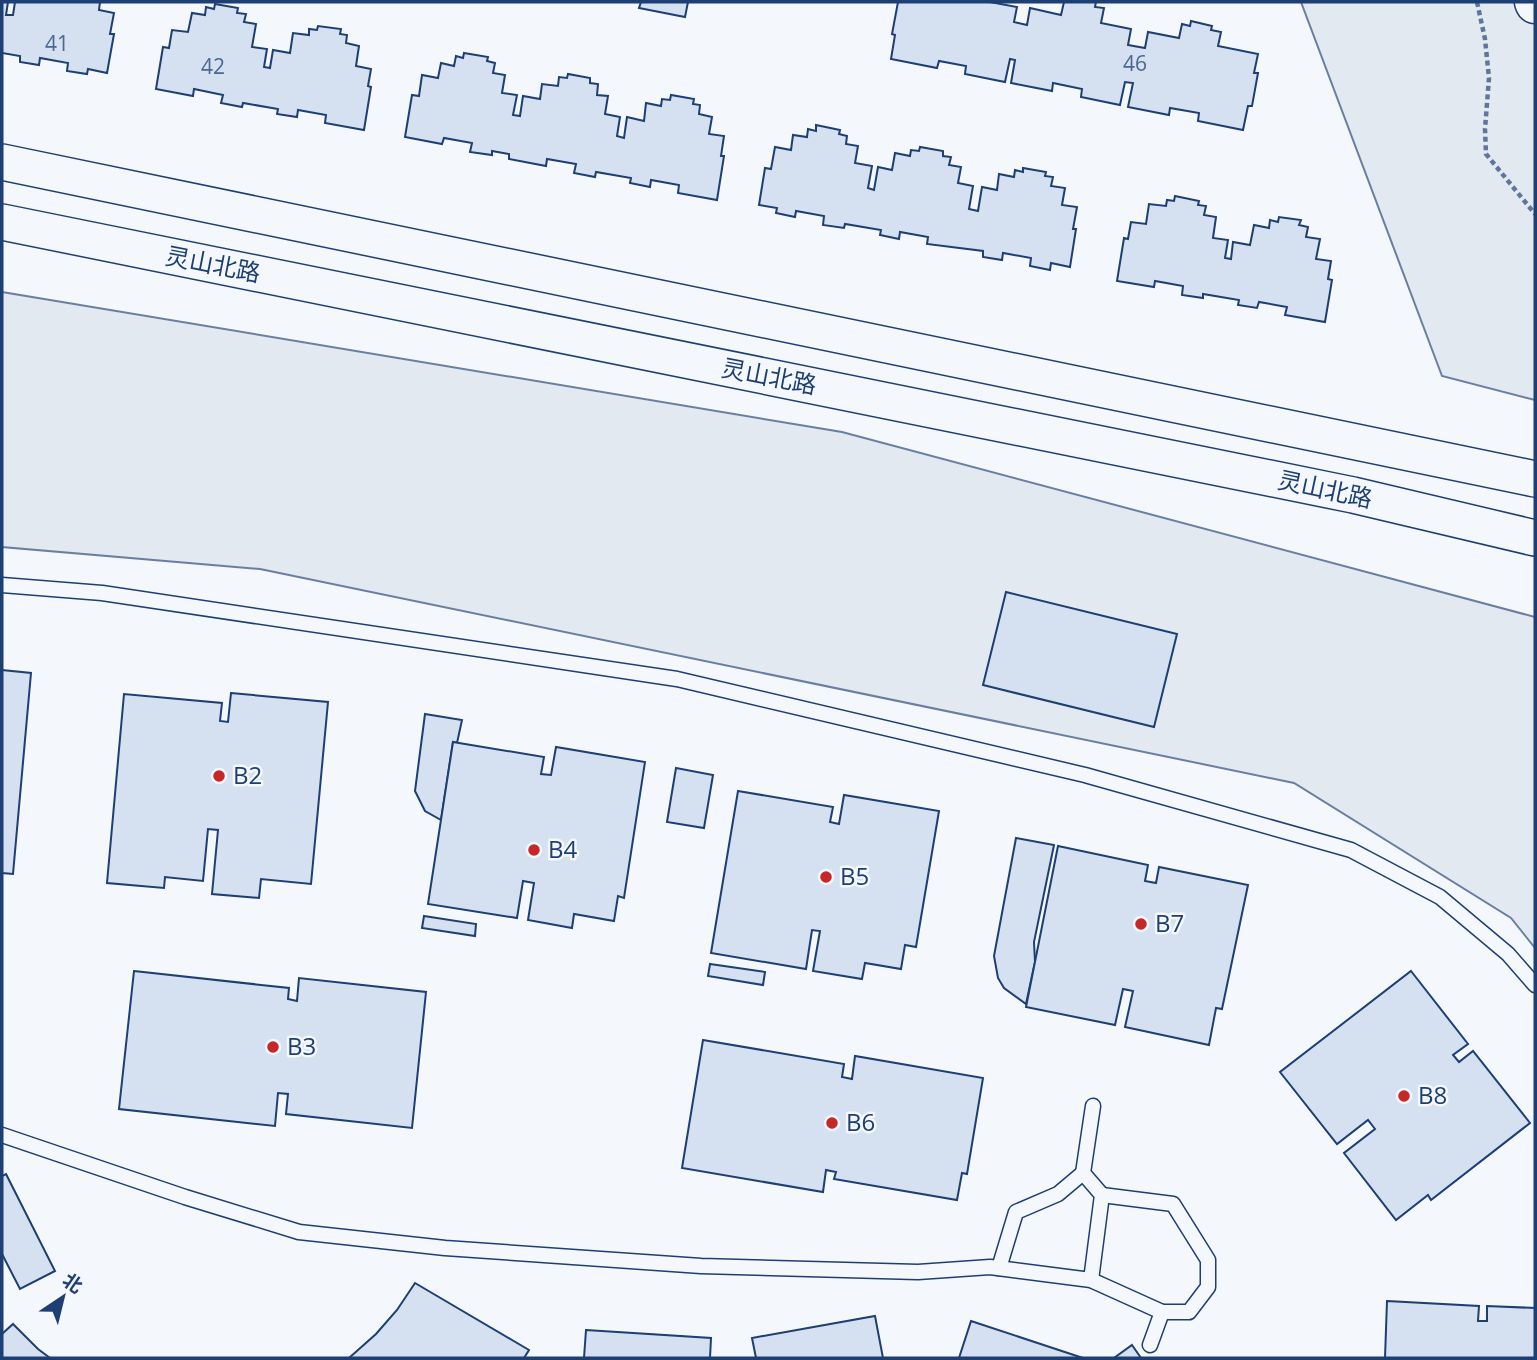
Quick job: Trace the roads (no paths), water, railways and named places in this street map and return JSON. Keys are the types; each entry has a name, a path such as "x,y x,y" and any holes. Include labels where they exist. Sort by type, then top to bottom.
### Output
{"street":[{"path":"2,163 1535,479"},
{"name":"灵山北路","path":"2,222 1353,495 1535,538"}],"lane":[{"path":"2,585 102,593 677,679 1085,775 1351,850 1440,897 1508,954 1535,985"},
{"path":"999,1268 1016,1212 1058,1194 1083,1173 1093,1106"},
{"path":"2,1135 185,1197 299,1232 446,1248 701,1266 918,1272 999,1268 1091,1280 1162,1312 1189,1312 1208,1287 1208,1260 1173,1204 1102,1195 1083,1173"},
{"path":"1091,1280 1102,1195"},
{"path":"1150,1345 1162,1312"}],"place":[{"name":"B2","path":"219,776"},
{"name":"B4","path":"534,850"},
{"name":"B5","path":"826,877"},
{"name":"B7","path":"1141,924"},
{"name":"B3","path":"273,1047"},
{"name":"B8","path":"1404,1096"},
{"name":"B6","path":"832,1123"}]}
